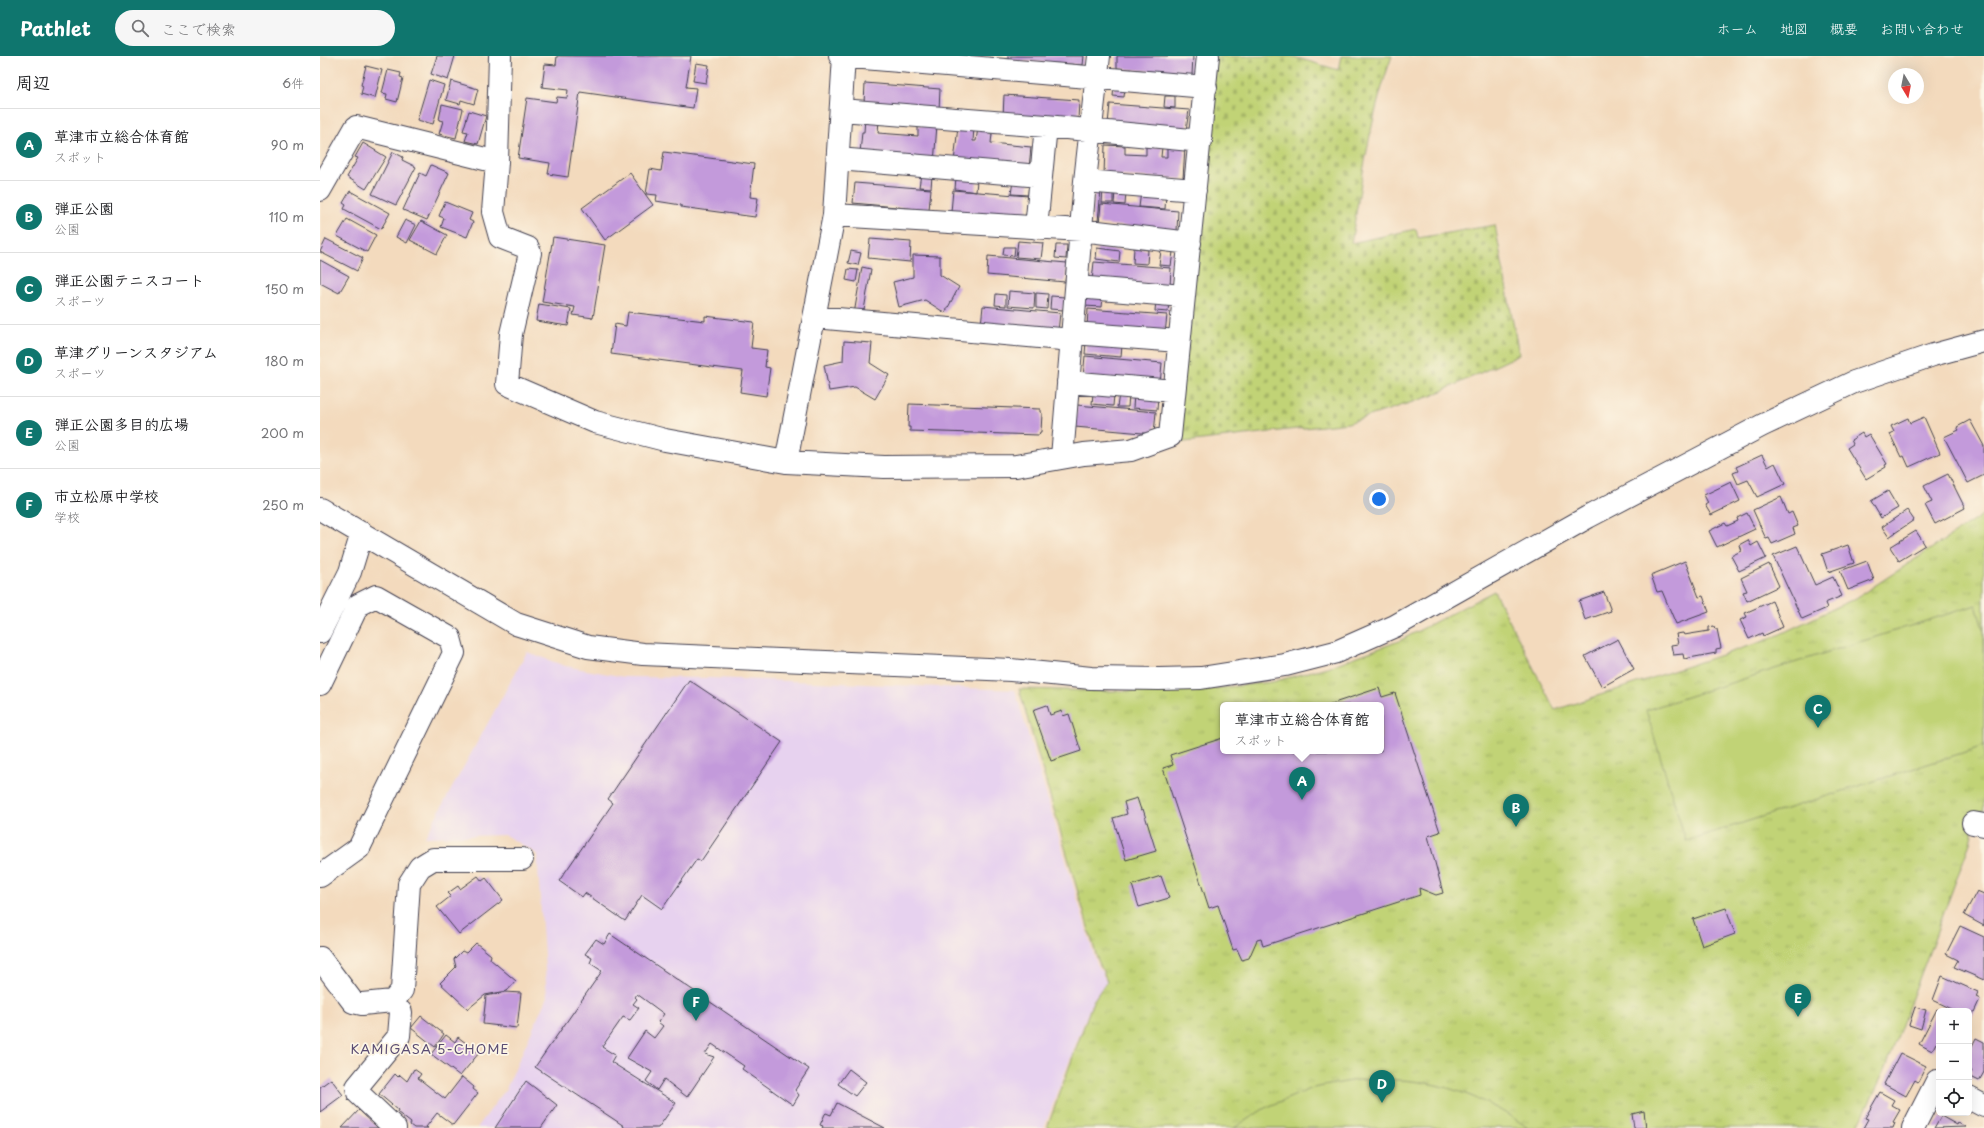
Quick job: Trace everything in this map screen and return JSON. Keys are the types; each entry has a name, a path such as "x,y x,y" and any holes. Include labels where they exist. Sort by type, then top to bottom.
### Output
{"street":[{"path":"500,56 497,162 493,212 500,237 528,248 530,253 511,334 508,384 595,422 665,440 786,462 884,467 1016,466 1062,458 1131,450 1170,436 1183,296 1201,141 1208,56"},
{"path":"786,462 834,215 843,56 1098,66 1206,87"},
{"path":"1062,458 1090,130 1098,66"},
{"path":"841,110 1046,126 1201,141"},
{"path":"1036,228 1046,126"},
{"path":"320,190 356,128 497,162"},
{"path":"838,159 1040,176"},
{"path":"1086,181 1195,190"},
{"path":"834,215 1081,230 1190,243"},
{"path":"1077,287 1183,296"},
{"path":"815,317 1072,337 1179,341"},
{"path":"320,509 516,624 588,647 643,654 1011,670 1091,678 1159,679 1215,676 1285,665 1336,652 1395,626 1588,517 1763,425 1854,382 1933,355 1984,341"},
{"path":"1068,382 1174,391"},
{"path":"320,632 350,572 362,533"},
{"path":"320,684 358,605 376,596 450,638 454,653 359,848 321,874"},
{"path":"320,958 353,1002 362,1004 393,1001 402,990 409,884 420,867 433,859 522,859"},
{"path":"395,1128 358,1093 357,1087 400,1036 401,1012"},
{"path":"1913,1128 1936,1083"},
{"path":"1972,1100 1984,1106"}],"shaded area":[{"path":"527,652 565,666 624,677 710,678 1015,690 1096,962 1106,981 1092,1001 1044,1128 477,1128 506,1089 547,997 537,854 505,835 425,837"}],"green space":[{"path":"1216,56 1291,56 1338,70 1341,56 1392,56 1384,79 1372,125 1351,243 1416,229 1418,238 1495,225 1519,355 1431,396 1348,423 1176,443"},
{"path":"1984,514 1984,811 1977,811 1970,843 1885,1070 1857,1128 1047,1128 1093,1001 1107,981 1097,958 1019,689 1112,691 1211,689 1272,682 1331,666 1399,641 1494,591 1555,710 1770,639 1856,598"},
{"path":"1976,605 1984,632 1984,746 1686,841 1646,710"},
{"path":"1356,1080 1394,1080 1417,1082 1451,1089 1483,1101 1499,1109 1528,1128 1234,1128 1265,1108 1313,1088"}],"building":[{"path":"437,56 455,56 448,80 431,74"},
{"path":"557,56 691,56 686,87 696,88 693,108 580,92 568,177 548,174 550,163 518,158 527,98 556,102 557,97 567,98 568,90 542,87 545,64 556,65"},
{"path":"1008,56 1084,56 1083,65 1008,60"},
{"path":"1117,56 1193,56 1192,75 1117,68"},
{"path":"696,63 709,65 706,83 693,81"},
{"path":"366,66 382,70 375,98 361,94 363,86 361,85"},
{"path":"388,70 401,73 400,77 403,78 397,102 386,99 387,94 382,93"},
{"path":"429,80 444,85 433,124 417,120"},
{"path":"451,81 478,89 474,104 461,100 460,104 446,100"},
{"path":"865,83 940,89 939,110 864,104"},
{"path":"1114,87 1125,88 1124,97 1113,96"},
{"path":"1004,95 1079,100 1078,121 1003,117"},
{"path":"1165,96 1175,96 1175,108 1164,107"},
{"path":"442,104 463,109 456,138 439,134 443,121 439,120"},
{"path":"1110,104 1189,110 1186,131 1108,124"},
{"path":"469,111 486,116 478,144 465,141 468,132 463,131"},
{"path":"865,118 879,120 878,133 918,136 918,126 937,125 934,163 860,153"},
{"path":"958,126 974,128 973,141 976,141 978,128 988,129 988,134 992,134 991,143 1031,147 1029,168 954,162"},
{"path":"363,143 386,157 366,189 347,177 358,158 355,157"},
{"path":"1105,145 1125,146 1125,154 1146,155 1146,147 1162,147 1161,157 1167,157 1167,146 1185,146 1183,179 1104,175"},
{"path":"393,152 403,157 402,160 416,167 396,205 372,194"},
{"path":"664,152 754,164 750,197 758,198 755,217 681,207 681,205 656,201 657,195 646,194 650,169 661,171"},
{"path":"431,165 449,173 427,220 403,210 420,173 426,176"},
{"path":"630,173 653,205 605,240 582,208"},
{"path":"921,174 932,176 931,188 919,187"},
{"path":"956,177 977,180 976,192 955,189"},
{"path":"1013,181 1029,182 1028,195 1011,194"},
{"path":"855,183 931,189 929,210 853,203"},
{"path":"1103,189 1113,190 1113,203 1102,203"},
{"path":"953,190 1028,196 1026,218 951,212"},
{"path":"1095,190 1101,190 1098,221 1092,221"},
{"path":"350,191 390,213 381,229 344,209 346,205 343,203"},
{"path":"1115,191 1126,192 1125,205 1114,204"},
{"path":"1141,192 1166,194 1165,209 1139,207"},
{"path":"445,202 472,213 469,220 473,222 467,237 441,227 444,218 439,216"},
{"path":"1101,204 1178,211 1177,231 1099,224"},
{"path":"347,219 376,235 367,252 337,236"},
{"path":"405,220 416,225 407,243 396,237"},
{"path":"421,221 447,235 437,254 410,240"},
{"path":"553,237 605,245 593,318 573,315 575,307 542,302"},
{"path":"326,239 363,258 357,271 320,252"},
{"path":"870,239 911,242 910,262 868,258"},
{"path":"1018,241 1043,243 1041,259 1016,257"},
{"path":"1056,245 1067,245 1066,259 1055,258"},
{"path":"1004,247 1015,247 1014,256 1003,255"},
{"path":"1097,248 1120,251 1119,262 1096,259"},
{"path":"1134,248 1148,250 1147,264 1133,263"},
{"path":"851,251 861,253 858,265 848,263"},
{"path":"1161,251 1173,252 1171,266 1159,265"},
{"path":"913,255 940,256 940,275 959,287 945,313 925,300 899,307 893,282 913,277"},
{"path":"988,256 1067,263 1065,282 987,275"},
{"path":"320,260 349,276 339,293 320,283"},
{"path":"1094,262 1171,268 1170,287 1092,281"},
{"path":"862,267 871,269 863,316 854,314"},
{"path":"848,269 858,270 856,282 846,280"},
{"path":"1009,291 1035,293 1034,308 1008,306"},
{"path":"1036,293 1048,294 1047,309 1036,308"},
{"path":"996,294 1006,295 1006,306 995,305"},
{"path":"1051,296 1065,297 1063,310 1050,309"},
{"path":"1085,296 1103,297 1102,307 1084,306"},
{"path":"1156,300 1169,301 1168,312 1155,311"},
{"path":"539,304 571,309 568,326 536,321"},
{"path":"983,306 1060,313 1058,332 981,325"},
{"path":"1088,309 1167,315 1165,334 1087,328"},
{"path":"628,312 705,321 705,316 754,322 751,348 767,350 765,367 770,368 766,396 740,392 743,371 611,354 615,324 626,326"},
{"path":"844,341 872,343 870,363 889,375 875,399 855,387 829,391 824,365 843,361"},
{"path":"1086,342 1122,345 1121,357 1085,354"},
{"path":"1085,356 1162,363 1160,384 1083,377"},
{"path":"1093,393 1114,395 1113,406 1092,404"},
{"path":"1119,394 1129,395 1128,407 1117,407"},
{"path":"1134,395 1158,397 1157,410 1133,408"},
{"path":"909,404 1040,409 1040,412 1042,413 1041,432 1039,435 910,431 910,427 908,427"},
{"path":"1077,405 1156,412 1154,434 1075,427"},
{"path":"1924,417 1940,453 1909,467 1904,456 1901,457 1890,434 1894,432 1891,426 1908,418 1910,423"},
{"path":"1970,420 1984,446 1984,475 1968,483 1944,437 1959,430 1957,427"},
{"path":"1862,433 1864,437 1869,434 1887,464 1885,465 1886,467 1866,479 1847,448 1853,444 1851,440"},
{"path":"1762,455 1768,467 1775,463 1785,484 1757,497 1748,480 1738,484 1733,473 1738,471 1736,467"},
{"path":"1948,474 1965,508 1935,524 1925,505 1932,502 1924,486"},
{"path":"1731,482 1740,501 1711,515 1705,505 1708,503 1704,495"},
{"path":"1888,491 1898,508 1881,518 1871,501"},
{"path":"1781,497 1788,514 1792,512 1798,526 1793,528 1795,534 1772,544 1769,538 1766,539 1753,510"},
{"path":"1907,510 1914,520 1889,537 1882,527"},
{"path":"1747,513 1755,529 1717,547 1709,531 1725,523 1727,526 1738,521 1737,518"},
{"path":"1916,531 1925,545 1899,561 1890,547"},
{"path":"1748,540 1751,546 1758,542 1766,558 1739,571 1731,556 1741,551 1739,545"},
{"path":"1848,545 1854,563 1828,572 1822,554"},
{"path":"1797,546 1815,585 1833,577 1842,596 1825,603 1827,608 1802,619 1773,556"},
{"path":"1685,561 1699,597 1703,596 1709,612 1676,624 1662,591 1657,592 1651,575"},
{"path":"1867,561 1874,580 1848,590 1840,571"},
{"path":"1769,564 1779,586 1747,601 1743,592 1747,591 1741,578"},
{"path":"1604,592 1611,611 1585,620 1579,601"},
{"path":"1772,601 1783,627 1763,636 1762,633 1749,639 1740,620 1747,617 1745,613"},
{"path":"1714,626 1715,629 1717,629 1721,648 1716,649 1716,653 1684,659 1683,654 1673,655 1671,645 1678,644 1676,634 1683,633 1684,635 1709,631 1709,627"},
{"path":"1618,639 1634,669 1602,687 1585,656"},
{"path":"689,680 782,742 701,861 697,859 662,909 642,895 625,921 585,893 582,897 559,881 613,803 608,799"},
{"path":"1379,688 1382,697 1395,693 1440,832 1428,836 1443,893 1436,895 1419,888 1420,895 1263,946 1261,939 1257,940 1249,958 1242,960 1237,949 1233,950 1218,905 1209,908 1163,768 1173,765 1170,755 1220,739 1220,754 1384,754 1384,702 1337,702"},
{"path":"1047,705 1050,715 1062,711 1063,716 1069,714 1081,751 1051,761 1033,710"},
{"path":"1137,798 1141,810 1143,809 1156,851 1126,860 1113,818 1127,814 1124,802"},
{"path":"478,876 482,881 486,878 503,900 459,934 437,907 451,896 448,893 458,886 460,889"},
{"path":"1161,876 1169,898 1139,907 1132,885"},
{"path":"1977,891 1984,894 1984,926 1964,915"},
{"path":"1726,908 1735,934 1702,946 1693,919"},
{"path":"1960,926 1984,937 1984,980 1954,967 1958,960 1946,954"},
{"path":"610,934 809,1069 795,1090 799,1095 793,1105 742,1069 744,1066 712,1044 705,1054 714,1057 687,1097 664,1079 657,1090 646,1081 652,1072 627,1058 645,1031 654,1038 663,1026 658,1022 664,1014 637,994 635,997 637,999 633,1004 639,1008 630,1020 623,1017 602,1047 615,1055 611,1062 676,1103 658,1128 623,1128 624,1126 535,1067 602,971 590,963 592,958 585,954 596,939 604,944"},
{"path":"476,943 491,955 490,959 516,981 507,991 485,995 468,1009 440,983 456,967 454,959 462,951 466,953"},
{"path":"1942,976 1978,992 1976,997 1980,999 1972,1016 1972,1008 1950,1008 1933,1000"},
{"path":"505,992 521,993 517,1028 483,1024 486,996"},
{"path":"1915,1007 1926,1010 1921,1029 1909,1025"},
{"path":"1936,1011 1936,1043 1932,1051 1919,1044"},
{"path":"421,1016 444,1034 435,1047 411,1028"},
{"path":"446,1035 455,1042 458,1037 479,1053 460,1076 431,1054"},
{"path":"1976,1038 1984,1042 1984,1072 1979,1081 1972,1078 1972,1046"},
{"path":"1900,1053 1926,1066 1918,1082 1915,1080 1906,1096 1884,1084"},
{"path":"414,1069 421,1074 418,1078 445,1099 462,1077 474,1087 473,1089 478,1093 453,1125 437,1113 426,1127 428,1128 414,1128 410,1125 411,1123 397,1112 398,1110 379,1094 395,1074 398,1077 400,1075 407,1081"},
{"path":"849,1069 866,1082 855,1096 838,1084"},
{"path":"331,1079 343,1095 320,1112 320,1087"},
{"path":"526,1081 557,1105 541,1128 495,1128"},
{"path":"1880,1092 1894,1100 1891,1105 1900,1110 1893,1122 1895,1123 1893,1128 1863,1128 1868,1119 1865,1118"},
{"path":"837,1103 885,1128 822,1128 823,1126 820,1125 825,1114 831,1115"},
{"path":"359,1110 379,1128 342,1128"},
{"path":"1644,1111 1646,1128 1634,1128 1632,1114"},
{"path":"1941,1116 1957,1125 1958,1123 1966,1127 1934,1128"}],"place":[{"name":"弾正公園テニスコート","path":"1818,728"},
{"name":"草津市立総合体育館","path":"1302,800"},
{"name":"弾正公園","path":"1516,827"},
{"name":"弾正公園多目的広場","path":"1798,1017"},
{"name":"市立松原中学校","path":"696,1021"},
{"name":"草津グリーンスタジアム","path":"1382,1103"}],"district":[{"name":"KAMIGASA 5-CHOME","path":"430,1049"}]}
